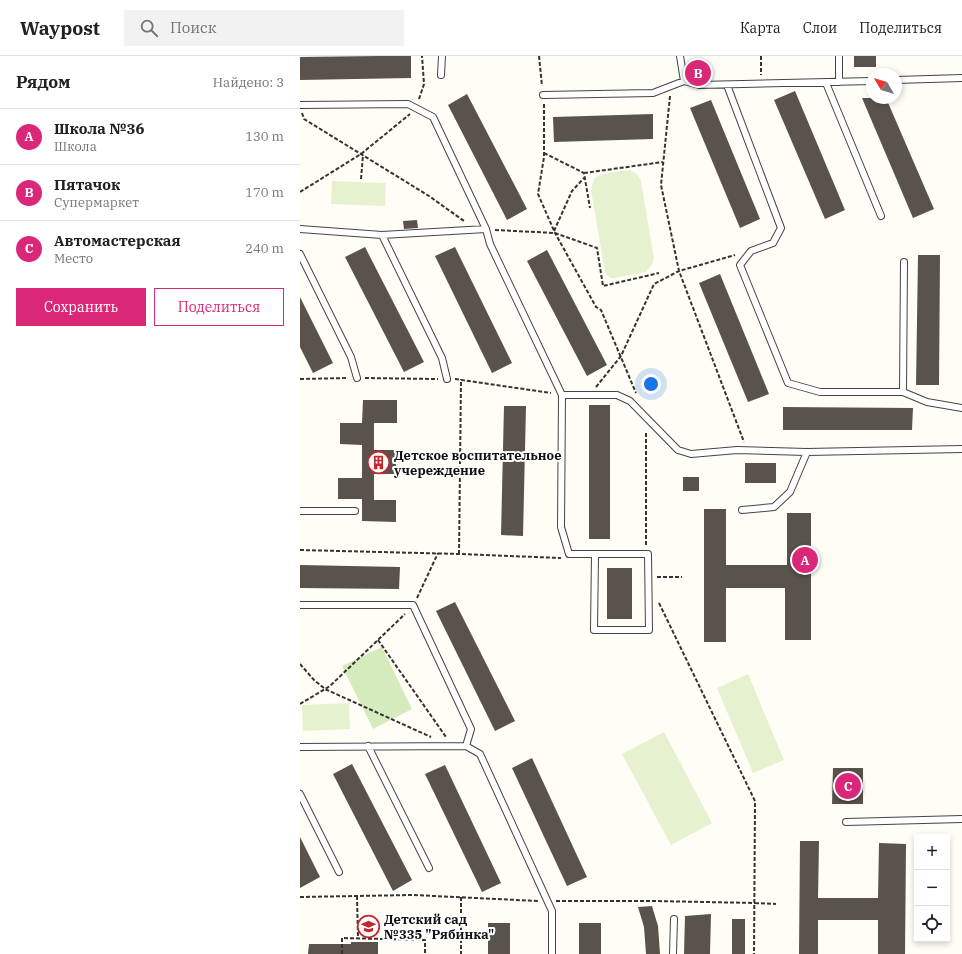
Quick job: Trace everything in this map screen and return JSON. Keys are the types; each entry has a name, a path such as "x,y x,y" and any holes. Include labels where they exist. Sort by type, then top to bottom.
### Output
{"lane":[{"path":"441,75 442,56"},
{"path":"680,56 684,81"},
{"path":"839,56 839,82"},
{"path":"902,80 962,78"},
{"path":"543,95 653,93 684,81 699,86 866,81"},
{"path":"826,82 881,216"},
{"path":"727,85 782,228 772,242 751,251 740,265 788,383 820,392 903,392 927,402 962,408"},
{"path":"300,106 408,104 433,117 486,230 490,244 562,395 561,527 570,554 595,554 648,554 649,630 594,630 595,554"},
{"path":"300,229 382,235 486,230"},
{"path":"382,235 442,358 448,379"},
{"path":"300,254 351,357 356,378"},
{"path":"903,392 904,262"},
{"path":"562,395 617,395 630,401 678,450 691,454 737,450 807,452 962,449"},
{"path":"742,510 774,507 790,492 807,452"},
{"path":"300,511 355,511"},
{"path":"300,605 413,605 471,729 466,746"},
{"path":"368,746 429,868"},
{"path":"300,747 466,746 480,754 552,911 552,954"},
{"path":"300,794 339,872"},
{"path":"846,822 962,819"},
{"path":"673,954 674,919"}],"path":[{"path":"300,192 362,154 417,108 424,84 422,56"},
{"path":"539,56 543,95 544,153 538,194 554,232 596,307 601,310 638,397"},
{"path":"760,56 762,84"},
{"path":"672,86 661,185 679,271 747,450"},
{"path":"300,106 304,119 429,196 477,230"},
{"path":"544,153 584,173 663,162"},
{"path":"361,179 362,154"},
{"path":"584,173 590,208"},
{"path":"554,232 572,190 584,178"},
{"path":"486,230 554,232 597,248 603,286 659,274"},
{"path":"589,395 621,356 654,284 679,271 751,251"},
{"path":"300,379 461,379 562,395"},
{"path":"459,554 461,379"},
{"path":"646,418 646,554"},
{"path":"300,550 438,553 559,558 570,554"},
{"path":"300,704 330,686 413,605 438,553"},
{"path":"648,578 682,577"},
{"path":"656,597 755,801 754,954"},
{"path":"378,640 453,746"},
{"path":"300,664 314,680 325,689 431,736"},
{"path":"300,897 413,895 547,901 655,901 776,904"},
{"path":"357,896 358,939"},
{"path":"461,897 461,954"},
{"path":"342,954 342,938 425,940 425,954"}],"green space":[{"path":"630,170 637,174 641,181 654,258 653,263 646,272 610,278 605,272 591,190 592,184 598,176"},
{"path":"332,181 386,183 385,206 331,204"},
{"path":"382,647 412,709 373,729 342,666"},
{"path":"748,674 784,760 753,773 717,688"},
{"path":"349,703 350,729 303,731 302,705"},
{"path":"664,732 712,823 671,845 622,754"}],"building":[{"path":"411,56 411,78 300,80 300,57"},
{"path":"854,56 876,56 876,67 854,67"},
{"path":"795,91 845,210 825,219 774,100"},
{"path":"467,94 527,209 507,220 448,105"},
{"path":"862,98 866,98 866,104 889,104 934,209 913,218"},
{"path":"711,100 760,219 740,228 690,108"},
{"path":"653,114 653,139 554,142 553,117"},
{"path":"417,220 418,228 404,229 403,221"},
{"path":"365,247 424,362 404,372 345,257"},
{"path":"455,247 512,363 492,373 435,256"},
{"path":"547,250 607,365 587,376 527,261"},
{"path":"918,255 940,255 939,385 916,385"},
{"path":"720,274 769,394 748,402 699,283"},
{"path":"300,297 333,363 313,373 300,347"},
{"name":"Детское воспитательное учереждение","path":"363,400 397,400 397,423 374,423 374,450 396,450 396,474 374,474 374,500 396,500 396,522 362,521 362,499 338,499 338,478 362,478 362,445 340,444 340,423 362,423"},
{"path":"589,405 610,405 610,539 589,539"},
{"path":"504,406 526,406 523,536 501,535"},
{"path":"783,407 913,408 912,430 783,430"},
{"path":"745,463 776,463 776,483 745,483"},
{"path":"683,477 699,477 699,491 683,491"},
{"path":"704,509 726,509 726,565 787,565 787,513 811,513 811,640 785,640 785,588 726,588 726,642 704,642"},
{"path":"300,565 400,567 399,589 300,588"},
{"path":"607,568 632,568 632,619 607,619"},
{"path":"455,602 515,721 495,731 436,611"},
{"path":"532,758 587,877 567,886 512,768"},
{"path":"352,764 412,880 393,891 333,774"},
{"path":"445,765 501,883 482,892 425,774"},
{"path":"833,768 863,768 863,804 832,804"},
{"path":"300,837 320,877 300,888"},
{"path":"800,841 819,841 818,898 878,898 879,843 906,844 905,954 878,954 878,920 818,920 818,954 799,954"},
{"path":"652,906 658,926 660,954 646,954 644,927 638,907"},
{"path":"711,914 710,954 684,954 685,916"},
{"path":"732,919 745,919 745,954 732,954"},
{"path":"488,923 510,923 510,954 488,954"},
{"path":"579,923 601,923 601,954 579,954"},
{"path":"351,942 378,942 378,954 308,954 309,944 351,944"}],"place":[{"name":"Пятачок","path":"698,73"},
{"name":"Детское воспитательное учереждение","path":"379,462"},
{"name":"Школа №36","path":"805,560"},
{"name":"Автомастерская","path":"848,786"},
{"name":"Детский сад №335 \"Рябинка\"","path":"369,926"}]}
